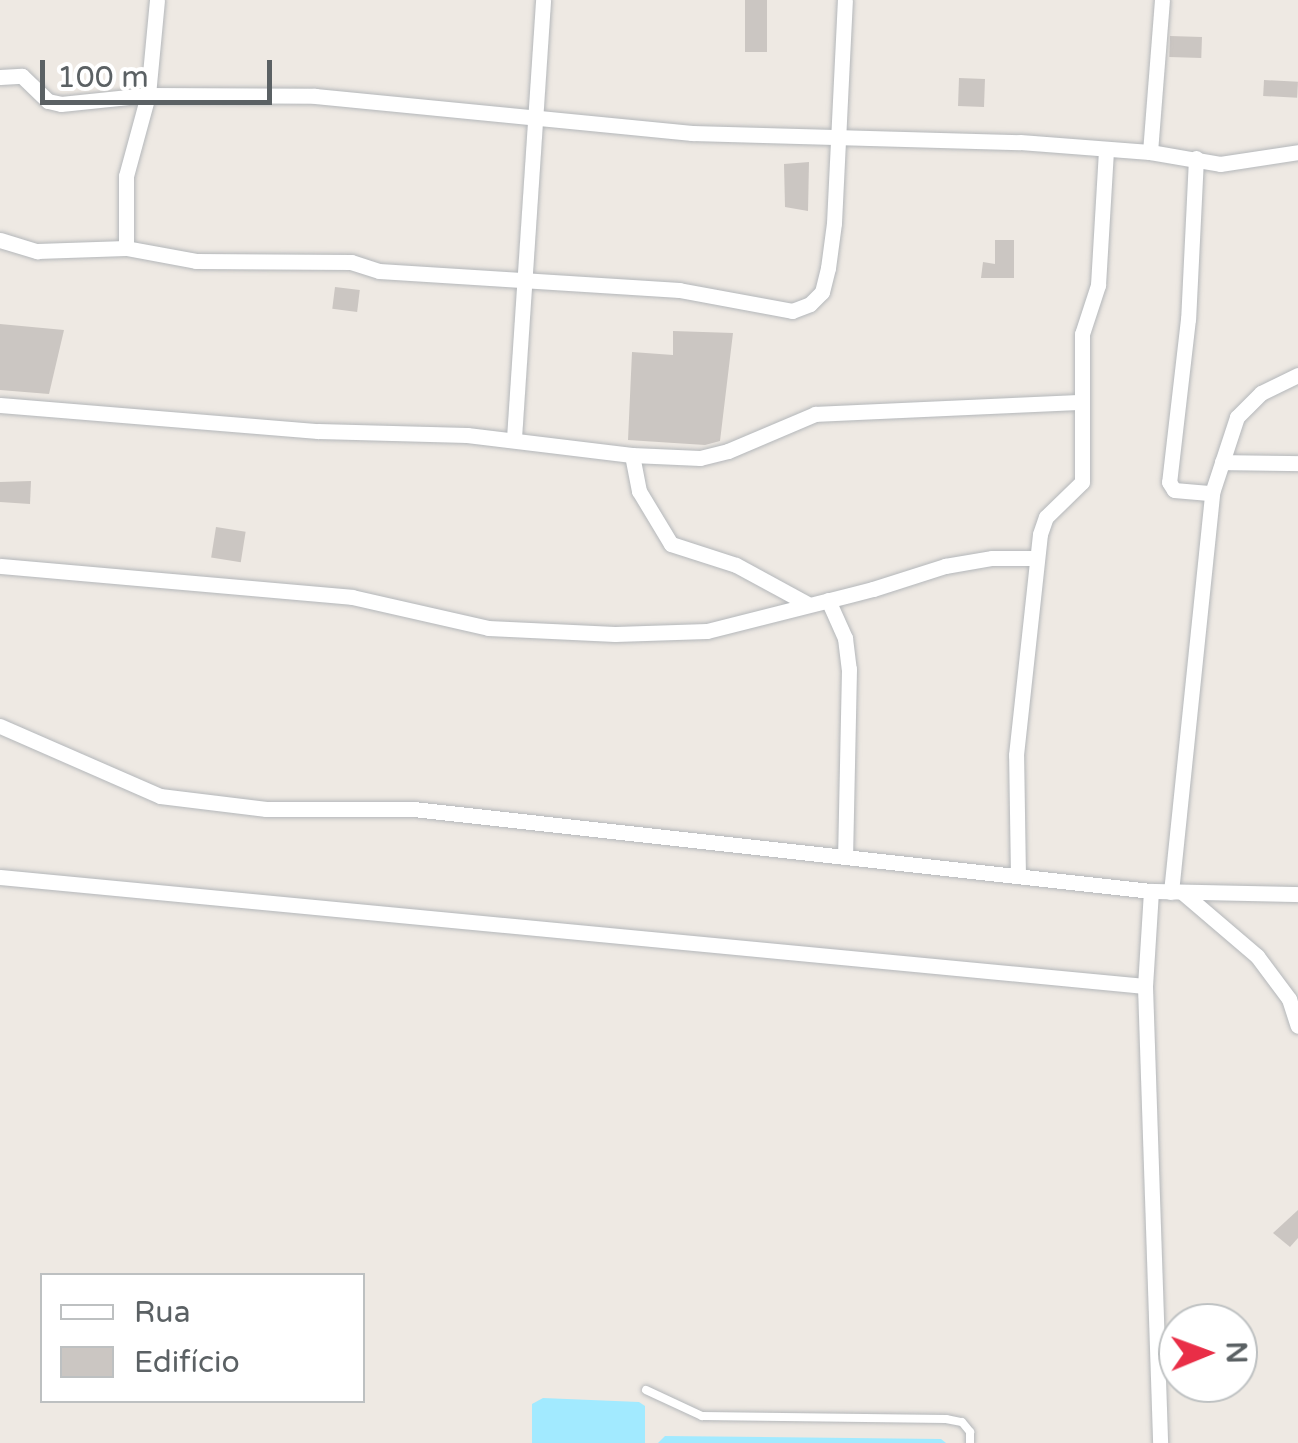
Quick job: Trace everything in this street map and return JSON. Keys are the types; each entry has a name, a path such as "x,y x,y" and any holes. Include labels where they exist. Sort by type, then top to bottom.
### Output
{"street":[{"path":"126,248 126,176 148,95 157,0"},
{"path":"514,438 544,0"},
{"path":"0,240 52,252 126,248 196,261 352,262 379,271 679,290 792,310 810,304 822,292 828,268 846,0"},
{"path":"1150,152 1162,0"},
{"path":"0,77 22,76 48,101 62,104 148,95 316,96 692,133 1020,142 1150,152 1228,164 1298,152"},
{"path":"1018,876 1016,755 1037,558 1046,517 1082,482 1082,334 1098,285 1106,150"},
{"path":"1196,158 1188,319 1169,482 1174,490 1212,493"},
{"path":"1176,892 1212,493 1238,417 1261,393 1298,374"},
{"path":"0,405 280,425 318,432 514,438 632,456 700,458 728,451 814,414 1082,402"},
{"path":"632,456 639,492 671,544 736,565 806,603"},
{"path":"1222,462 1298,463"},
{"path":"0,566 352,597 502,630 614,634 707,631 945,566 992,558 1037,558"},
{"path":"828,600 845,638 849,669 845,856"},
{"path":"0,726 160,796 266,809 413,809 1151,891 1298,894"},
{"path":"0,877 1145,986"},
{"path":"1151,891 1145,986 1160,1443"},
{"path":"1176,892 1256,956 1290,999 1298,1026"}],"lane":[{"path":"646,1390 702,1416 946,1419 962,1422 970,1432 970,1443"}],"water":[{"path":"543,1398 639,1402 645,1406 645,1443 532,1443 532,1404"},
{"path":"665,1436 941,1439 946,1443 658,1443"}],"building":[{"path":"745,0 767,0 767,52 745,52"},
{"path":"1170,36 1202,37 1201,58 1169,57"},
{"path":"959,78 985,79 984,107 958,106"},
{"path":"1264,80 1298,82 1297,98 1263,96"},
{"path":"809,162 808,211 785,207 784,164"},
{"path":"995,240 1014,240 1014,278 981,278 983,262 995,264"},
{"path":"335,287 360,290 357,312 332,309"},
{"path":"0,324 64,330 49,394 0,390"},
{"path":"673,331 733,333 720,441 705,445 628,440 632,352 673,355"},
{"path":"31,481 30,504 0,502 0,482"},
{"path":"216,527 246,532 241,562 211,558"},
{"path":"1298,1210 1298,1238 1290,1247 1273,1233"}]}
